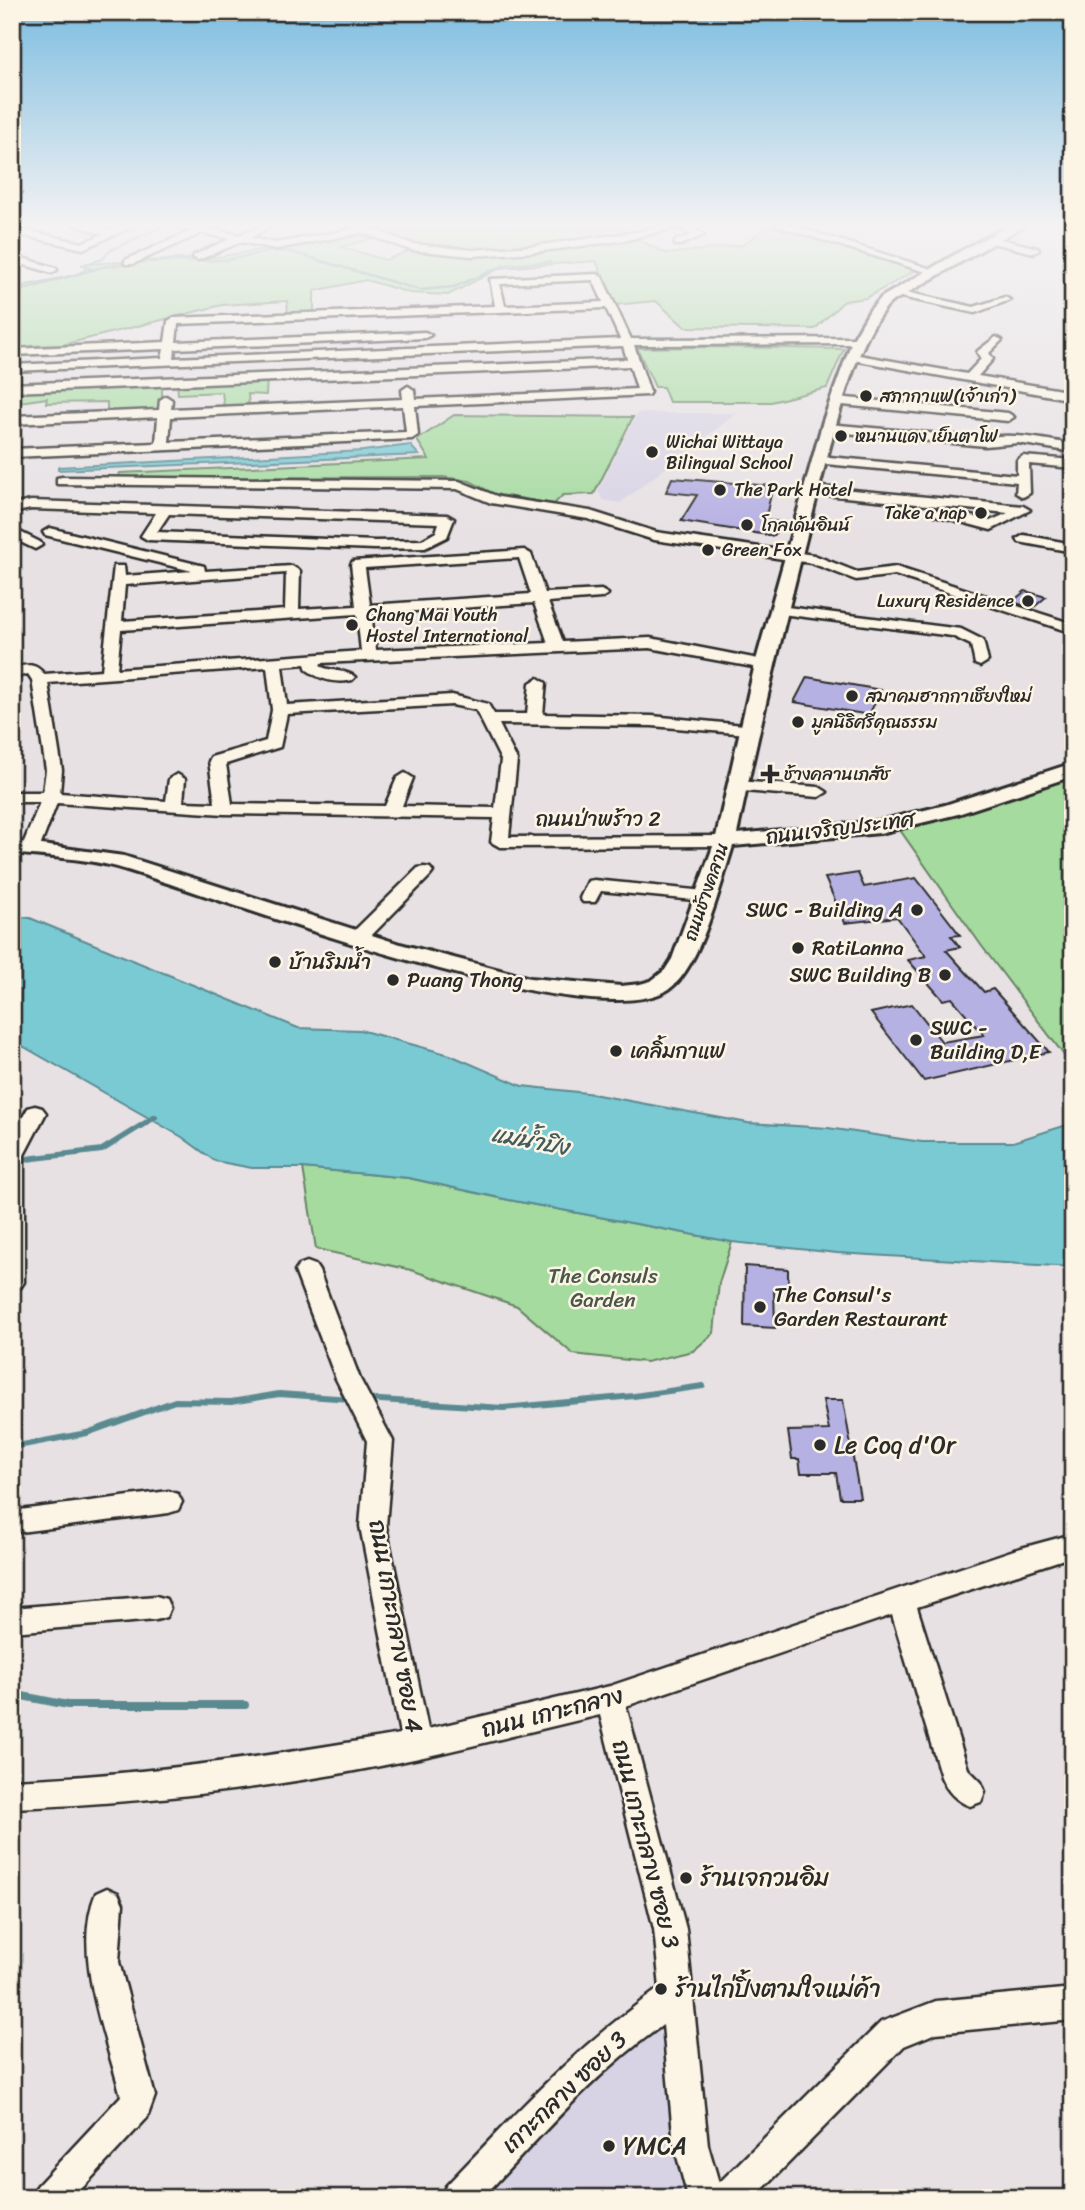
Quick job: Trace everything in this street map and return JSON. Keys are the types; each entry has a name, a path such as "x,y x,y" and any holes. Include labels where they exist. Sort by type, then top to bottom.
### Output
{"street":[{"path":"162,447 166,412 166,364 172,328"},
{"path":"12,453 412,435 401,328"},
{"path":"12,420 644,392 628,344 619,328"},
{"name":"ถนนช้างคลาน","path":"22,847 117,859 358,938 530,985 610,992 641,991 659,985 678,967 725,841 748,729 810,491 836,401 867,328"},
{"path":"12,352 443,335"},
{"path":"970,377 987,359 983,352 996,340"},
{"path":"12,370 628,344 717,343 857,348 944,368 970,377 1073,396"},
{"path":"12,388 634,362"},
{"path":"836,401 1008,417"},
{"path":"828,428 985,442 1001,438 1052,442 1073,448"},
{"path":"819,460 1023,479"},
{"path":"810,491 893,498 991,526 1023,510 1023,460 1073,464"},
{"path":"62,481 298,489 459,485 489,498 590,516 654,536 822,561 856,576 896,571 1073,629"},
{"path":"12,509 31,505 165,509 447,519 442,534 425,544 375,545 148,537 165,509"},
{"path":"12,532 35,545 12,551"},
{"path":"50,532 218,574"},
{"path":"1024,539 1073,548"},
{"path":"108,676 115,626 120,549"},
{"path":"369,655 358,564 524,554 557,646"},
{"path":"118,580 280,569 293,571 292,614"},
{"path":"115,626 601,594"},
{"path":"779,610 956,632 978,643 980,661"},
{"path":"12,673 108,676 369,655 650,643 764,664"},
{"path":"315,659 312,667 332,679 347,677"},
{"path":"225,809 217,761 274,744 280,710 274,663"},
{"path":"22,847 51,796 54,770 36,674"},
{"path":"535,719 538,683"},
{"path":"12,797 51,796 225,809 392,809 501,813 509,760 482,706 452,700 280,710"},
{"path":"490,719 687,721 748,729"},
{"name":"ถนนเจริญประเทศ","path":"725,841 880,827 964,807 1073,769"},
{"path":"392,809 405,778"},
{"path":"174,805 177,779"},
{"path":"736,786 819,792"},
{"name":"ถนนป่าพร้าว 2","path":"501,813 500,842 725,841"},
{"path":"358,938 424,872"},
{"path":"589,898 594,885 705,896"},
{"path":"12,1282 14,1161 35,1113"},
{"name":"ถนน เกาะกลาง ซอย 4","path":"307,1272 357,1399 380,1441 373,1526 416,1745"},
{"path":"12,1522 169,1502"},
{"name":"ถนน เกาะกลาง","path":"12,1794 98,1791 165,1783 271,1770 416,1745 610,1699 1014,1562 1073,1545"},
{"path":"901,1600 956,1777 970,1792"},
{"path":"12,1620 156,1608"},
{"name":"ถนน เกาะกลาง ซอย 3","path":"610,1699 670,1929 691,2145 706,2198"},
{"path":"49,2198 135,2106 138,2096 103,1962 107,1904"},
{"name":"เกาะกลาง ซอย 3","path":"458,2198 575,2075 626,2030 677,1995"},
{"path":"729,2198 893,2034 936,2017 1073,2004"}],"shaded area":[{"name":"Wichai Wittaya Bilingual School","path":"637,413 737,413 620,503 603,500 598,491"},
{"name":"YMCA","path":"658,2020 671,2094 699,2198 481,2198"}],"green space":[{"path":"12,328 129,328 62,345 31,346 30,350 12,351"},
{"path":"637,348 844,349 827,388 771,402 669,402 663,387 655,387"},
{"path":"267,378 266,395 248,394 249,407 224,408 222,392 178,394 177,383"},
{"path":"162,383 162,411 107,414 107,402 46,403 47,398 12,403 12,390"},
{"path":"454,415 633,417 594,494 563,495 554,504 494,494 470,481 443,477 117,478 120,473 429,459 417,440"},
{"path":"1073,774 1073,1067 981,945 900,830 988,806"},
{"name":"The Consuls Garden","path":"303,1168 408,1178 732,1242 719,1283 714,1333 693,1351 646,1362 573,1354 517,1306 411,1270 316,1249"}],"water":[{"path":"410,445 419,455 58,470 58,467 363,451"},
{"name":"แม่น้ำปิง","path":"12,916 30,918 298,1028 360,1030 450,1055 522,1086 587,1093 748,1123 828,1128 922,1142 1013,1142 1073,1123 1073,1267 837,1253 732,1242 509,1200 409,1178 303,1168 252,1168 215,1161 182,1137 12,1040"}],"building":[{"path":"672,478 773,486 765,520 781,522 774,536 681,521 697,495 666,492"},
{"name":"Luxury Residence","path":"1025,591 1046,597 1033,608 1012,602"},
{"name":"สมาคมฮากกาเชียงใหม่","path":"807,677 881,690 869,715 794,702"},
{"path":"858,873 864,887 916,878 960,935 951,936 960,947 946,950 984,992 993,989 1049,1052 924,1081 871,1013 912,1004 942,1042 984,1035 952,998 943,1000 908,960 926,956 897,917 845,923 825,878"},
{"name":"The Consul's Garden Restaurant","path":"745,1266 788,1269 788,1288 774,1287 775,1328 744,1326"},
{"name":"Le Coq d'Or","path":"823,1400 843,1400 860,1498 840,1498 836,1473 801,1473 799,1459 792,1459 788,1431 829,1430"}],"waterway":[{"path":"18,1160 102,1150 155,1117"},
{"path":"365,1399 503,1408 634,1396 703,1386"},
{"path":"12,1447 87,1433 175,1401 231,1402 279,1394 351,1399"},
{"path":"12,1694 68,1705 245,1705"}],"place":[{"name":"สภากาแฟ(เจ้าเก่า)","path":"866,396"},
{"name":"หนานแดง เย็นตาโฟ","path":"841,436"},
{"name":"Wichai Wittaya Bilingual School","path":"652,452"},
{"name":"The Park Hotel","path":"720,490"},
{"name":"Take a nap","path":"981,513"},
{"name":"โกลเด้นอินน์","path":"747,525"},
{"name":"Green Fox","path":"708,550"},
{"name":"Luxury Residence","path":"1028,601"},
{"name":"Chang Mai Youth Hostel International","path":"352,625"},
{"name":"สมาคมฮากกาเชียงใหม่","path":"852,696"},
{"name":"มูลนิธิศรีคุณธรรม","path":"798,722"},
{"name":"ช้างคลานเภสัช","path":"770,774"},
{"name":"SWC - Building A","path":"917,910"},
{"name":"RatiLanna","path":"798,948"},
{"name":"บ้านริมน้ำ","path":"275,962"},
{"name":"SWC Building B","path":"945,975"},
{"name":"Puang Thong","path":"393,980"},
{"name":"SWC - Building D,E","path":"916,1040"},
{"name":"เคลิ้มกาแฟ","path":"616,1051"},
{"name":"The Consul's Garden Restaurant","path":"760,1307"},
{"name":"Le Coq d'Or","path":"820,1445"},
{"name":"ร้านเจกวนอิม","path":"686,1878"},
{"name":"ร้านไก่ปิ้งตามใจแม่ค้า","path":"661,1989"},
{"name":"YMCA","path":"609,2146"}]}
